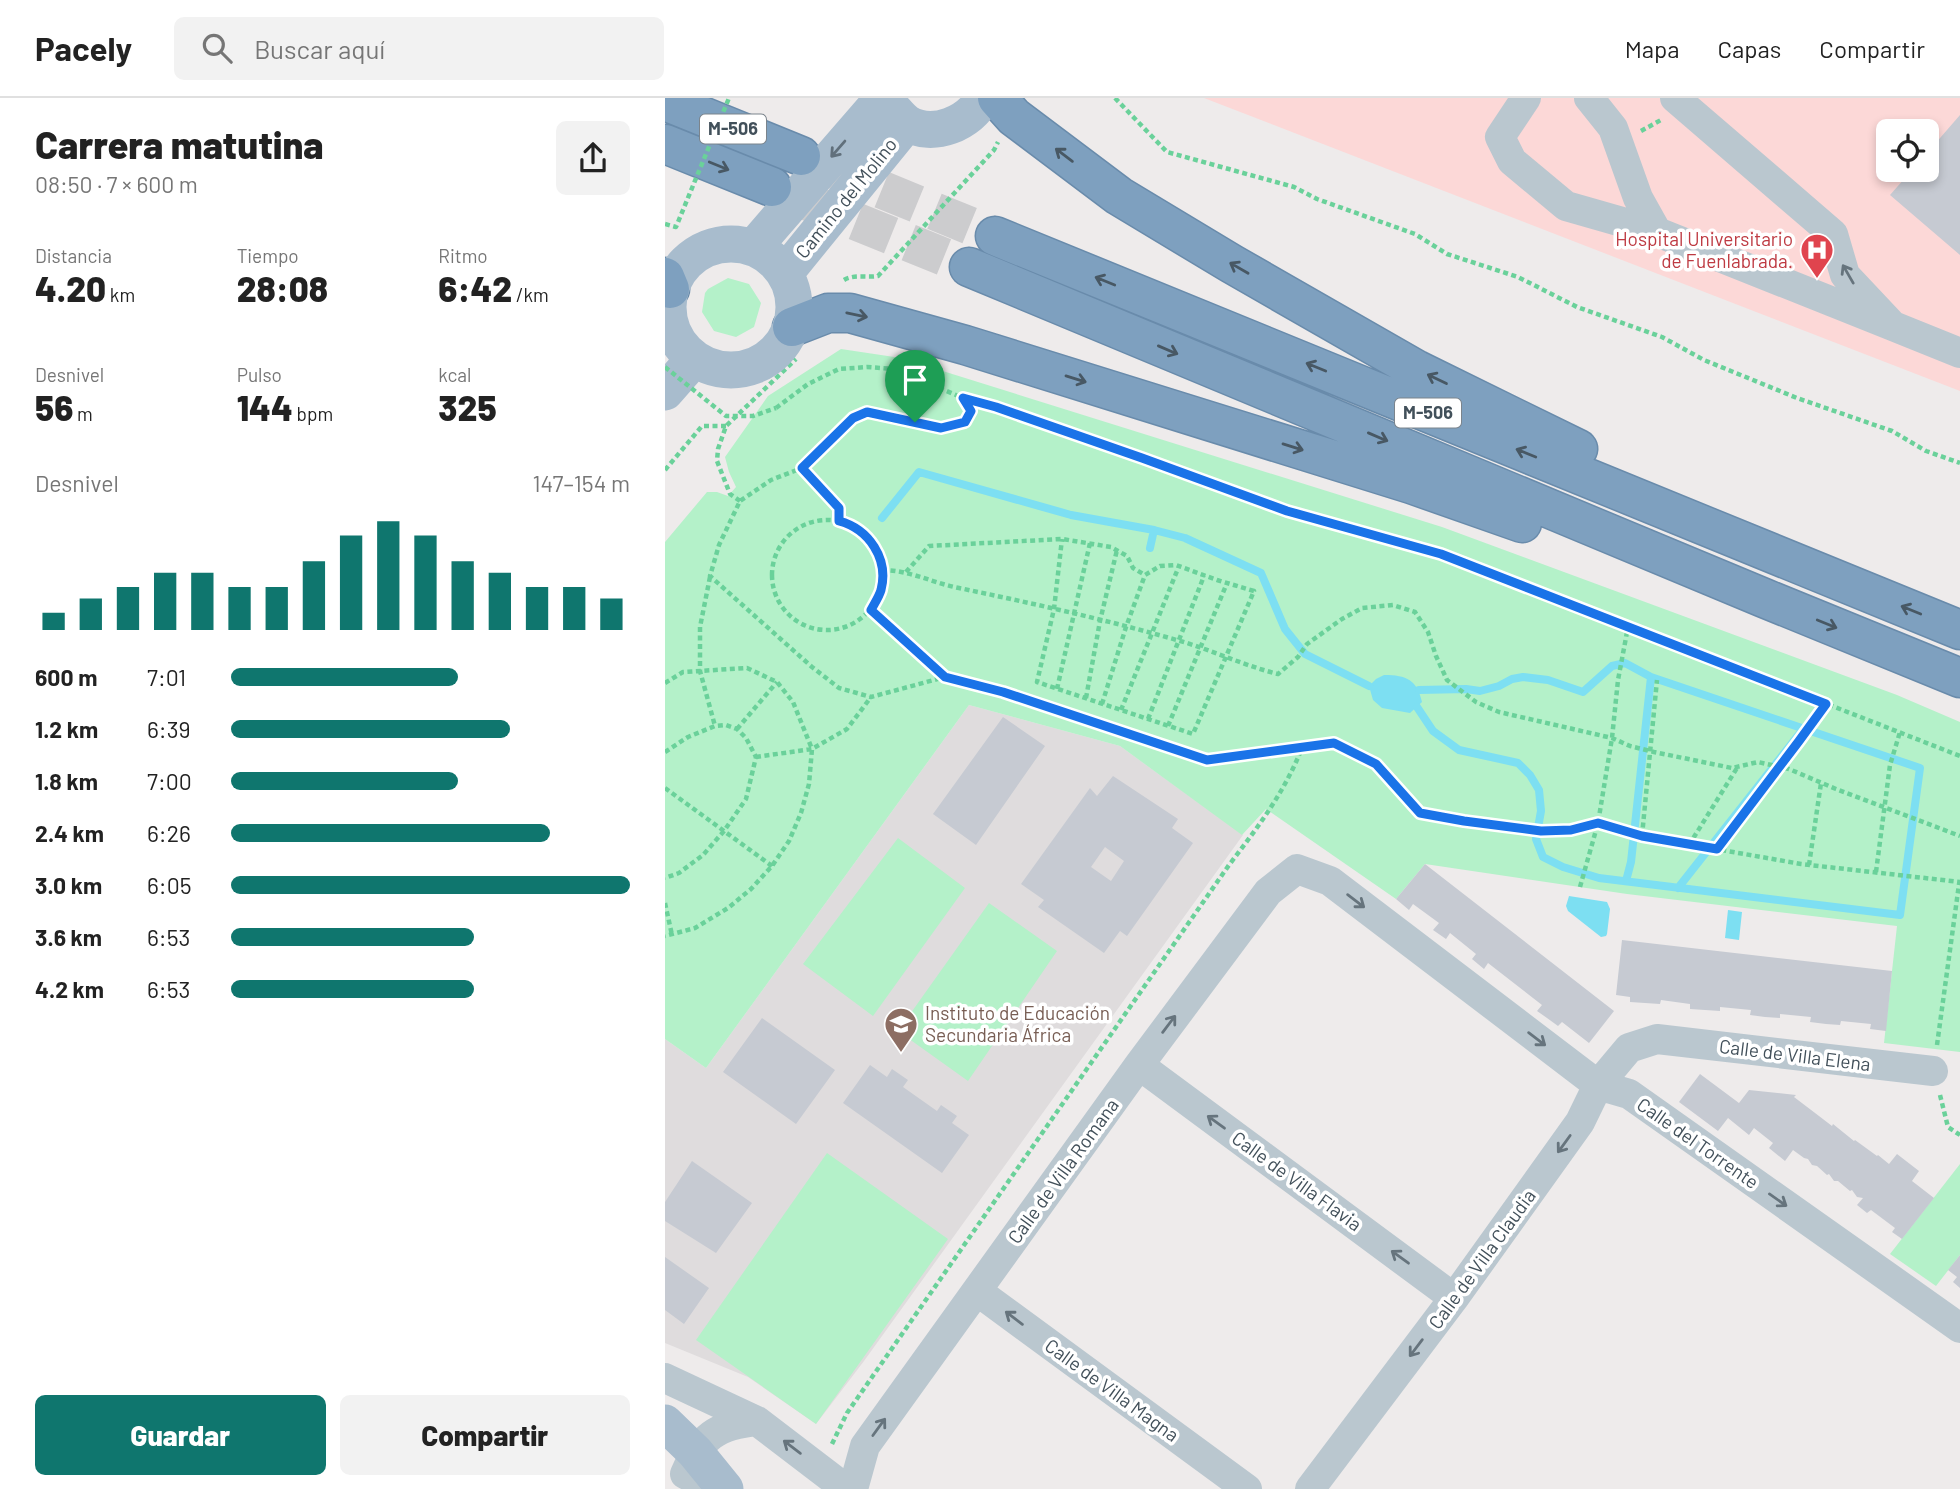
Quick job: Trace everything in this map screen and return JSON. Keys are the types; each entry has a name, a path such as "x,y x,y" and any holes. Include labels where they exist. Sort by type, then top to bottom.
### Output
{"highway":[{"path":"997,98 1013,117 1119,196 1405,363 1862,590"},
{"name":"M-506","path":"665,101 801,156"},
{"name":"M-506","path":"665,144 772,187"},
{"name":"M-506","path":"995,236 1960,630"},
{"name":"M-506","path":"969,267 1960,678"},
{"path":"792,327 828,313 850,313 965,345 1411,484 1745,605 1764,598"}],"main road":[{"path":"895,110 926,129 946,128 964,120 983,98"},
{"name":"Camino del Molino","path":"753,248 895,110"},
{"name":"Camino del Molino","path":"785,273 895,110"},
{"path":"665,392 679,363 680,345 671,328 668,283 694,256 712,247 733,244 753,248 771,257 785,273 793,290 795,308 792,327 781,348 762,363 740,371 679,363"},
{"path":"665,1423 690,1472 725,1489"}],"street":[{"path":"1526,98 1500,137 1512,161 1566,206 1657,232 1960,353"},
{"path":"1589,98 1613,128 1639,198 1657,232"},
{"path":"1678,101 1833,233 1845,275 1893,326"},
{"name":"Calle de Villa Romana","path":"853,1489 865,1446 1139,1065 1268,892 1297,869"},
{"name":"Calle del Torrente","path":"1297,869 1330,881 1598,1085 1629,1094 1960,1328"},
{"name":"Calle de Villa Claudia","path":"1310,1489 1454,1298 1580,1122 1598,1085 1629,1048 1657,1040"},
{"name":"Calle de Villa Elena","path":"1657,1040 1933,1071"},
{"name":"Calle de Villa Flavia","path":"1139,1065 1454,1298"},
{"name":"Calle de Villa Magna","path":"977,1291 1247,1489"},
{"path":"665,1378 757,1421 836,1481"},
{"path":"690,1472 709,1437 738,1423 757,1421"}],"path":[{"path":"665,224 676,227 729,98"},
{"path":"1115,98 1167,152 1294,187 1317,199 1415,233 1447,254 1518,277 1577,307 1661,337 1703,360 1797,398 1892,431 1926,451 1960,463"},
{"path":"1618,142 1657,123 1678,101"},
{"path":"679,363 726,416 753,416 776,408 808,384 839,369 895,369 963,398 1105,445 1287,511 1441,554 1960,756"},
{"path":"715,726 700,671 700,627 719,545 740,501 771,480 802,468 853,418 867,412 941,428 965,422 971,411 963,398"},
{"path":"665,470 702,426 726,426"},
{"path":"802,468 839,508 839,521"},
{"path":"720,472 730,494 740,501"},
{"path":"832,520 849,524 866,536 878,552 883,570 881,591 871,610 857,623 842,629 823,631 803,626 787,615 772,590 771,569 777,550 792,531 811,521 832,520"},
{"path":"907,572 929,546 1062,539 1111,547 1127,556 1133,568 1145,575"},
{"path":"1062,539 1054,609 1037,682 1057,688 1102,704 1193,734 1254,591 1179,566 1160,566 1145,575 1102,704"},
{"path":"1057,688 1090,544"},
{"path":"1086,698 1117,550"},
{"path":"1121,710 1179,566"},
{"path":"883,570 901,570 936,584 1126,627 1278,674 1298,657 1307,644 1342,619 1362,608 1393,605 1415,612 1428,632 1447,680 1476,702 1499,712 1732,768 1758,762 1780,766 1960,836"},
{"path":"710,576 839,688 871,697 945,677"},
{"path":"1147,719 1204,576"},
{"path":"1168,726 1227,583"},
{"path":"871,610 945,677 1003,692 1207,760 1334,743 1376,764 1420,813 1539,831 1571,830 1598,823 1637,835 1809,865 1960,880 1933,1071 1948,1127 1960,1135"},
{"path":"1580,887 1598,823 1628,626"},
{"path":"665,683 683,672 747,668 776,682 793,702 812,749 809,783 801,813 789,841 772,866 751,889 728,908 695,928 665,936"},
{"path":"1637,835 1657,680"},
{"path":"737,729 776,682"},
{"path":"756,757 812,749 848,729 871,697"},
{"path":"1717,849 1826,704"},
{"path":"665,752 688,737 715,726 726,725 737,729 746,737 756,757 746,799 724,831 703,855 679,873 665,878"},
{"path":"1876,872 1890,765 1900,732"},
{"path":"836,1481 832,1441 848,1413 1229,865 1262,822 1290,777 1302,748"},
{"path":"1689,845 1737,767"},
{"path":"1809,865 1821,783"},
{"path":"665,788 772,866"},
{"path":"665,904 672,935"}],"shaded area":[{"name":"Hospital Universitario de Fuenlabrada.","path":"1204,98 1960,98 1960,391"},
{"name":"Instituto de Educación Secundaria África","path":"969,705 1120,746 1243,835 816,1424 748,1377 665,1343 665,1039 706,1068"}],"green space":[{"path":"728,278 749,284 761,303 754,327 736,337 714,331 702,312 708,289"},
{"path":"841,349 901,358 1442,527 1897,695 1960,722 1960,1052 1884,1043 1897,926 1627,894 1425,864 1396,899 1266,809 1242,835 1120,746 969,705 706,1068 665,1039 665,542 707,492 728,496 736,487 725,457 768,396"},
{"path":"898,838 965,888 873,1016 803,964"},
{"path":"989,903 1057,951 968,1081 898,1031"},
{"path":"827,1153 948,1239 816,1424 696,1340"},
{"path":"1960,1164 1960,1255 1936,1286 1890,1254"}],"water":[{"path":"1384,675 1410,680 1417,688 1422,702 1410,713 1382,708 1373,700 1369,686"},
{"path":"1569,896 1607,902 1610,909 1606,936 1601,937 1568,911 1566,906"},
{"path":"1728,910 1742,912 1739,940 1725,938"}],"building":[{"path":"1960,115 1960,255 1890,195 1901,182 1939,182 1939,139"},
{"path":"1003,717 1045,746 976,845 933,814"},
{"path":"1113,776 1178,819 1172,828 1193,843 1127,936 1120,931 1104,953 1038,907 1044,900 1021,884 1090,788 1097,796","holes":["1105,847 1124,861 1111,881 1091,867"]},
{"path":"1425,864 1614,1011 1589,1043 1562,1022 1558,1026 1537,1011 1542,1005 1488,963 1484,969 1472,959 1476,954 1450,933 1446,939 1433,930 1439,923 1413,904 1409,910 1396,899"},
{"path":"1622,940 1892,971 1886,1031 1870,1029 1871,1024 1841,1021 1840,1025 1826,1024 1810,1022 1811,1017 1750,1015 1751,1010 1720,1007 1720,1011 1690,1009 1690,1004 1661,1000 1660,1004 1630,1002 1630,997 1616,995"},
{"path":"762,1018 835,1070 796,1124 723,1072"},
{"path":"870,1065 887,1077 892,1069 908,1080 903,1087 937,1111 941,1105 957,1116 952,1123 969,1135 942,1173 843,1103"},
{"path":"1700,1074 1739,1103 1749,1090 1796,1095 1794,1097 1832,1126 1833,1124 1889,1164 1897,1154 1919,1171 1912,1181 1934,1198 1902,1239 1892,1232 1895,1228 1871,1210 1867,1213 1857,1205 1863,1198 1857,1197 1852,1190 1834,1181 1829,1174 1812,1165 1808,1159 1793,1150 1785,1161 1769,1148 1773,1143 1754,1128 1749,1135 1728,1118 1718,1131 1679,1102"},
{"path":"692,1161 752,1203 716,1253 665,1221 665,1202"},
{"path":"1960,1255 1960,1288 1953,1282 1957,1277 1948,1270"},
{"path":"665,1257 709,1288 684,1324 665,1310"}],"waterway":[{"path":"882,518 919,472 1071,515 1185,538 1261,573 1285,629 1305,654 1369,686"},
{"path":"1150,548 1154,530"},
{"path":"1417,707 1433,731 1459,750 1518,763 1530,775 1539,790 1541,811 1536,839 1543,857 1563,867 1599,878 1900,915 1920,768 1651,677 1625,663 1612,666 1583,692 1548,680 1523,677 1480,691 1419,690"},
{"path":"1626,881 1631,862 1651,677"},
{"path":"1678,888 1804,728"}],"tunnel":[{"path":"829,168 995,236"},
{"path":"803,200 969,267"}],"place":[{"name":"Hospital Universitario de Fuenlabrada.","path":"1817,280"},
{"name":"Instituto de Educación Secundaria África","path":"901,1054"}],"route":[{"path":"963,398 996,407 1287,511 1441,554 1826,704 1717,849 1642,836 1598,823 1571,830 1541,831 1420,813 1376,764 1334,743 1207,760 1003,692 945,677 871,610 881,591 883,570 878,552 866,536 849,524 839,521 839,508 802,468 853,418 867,412 915,422 941,428 965,422 971,411 963,398"}]}
